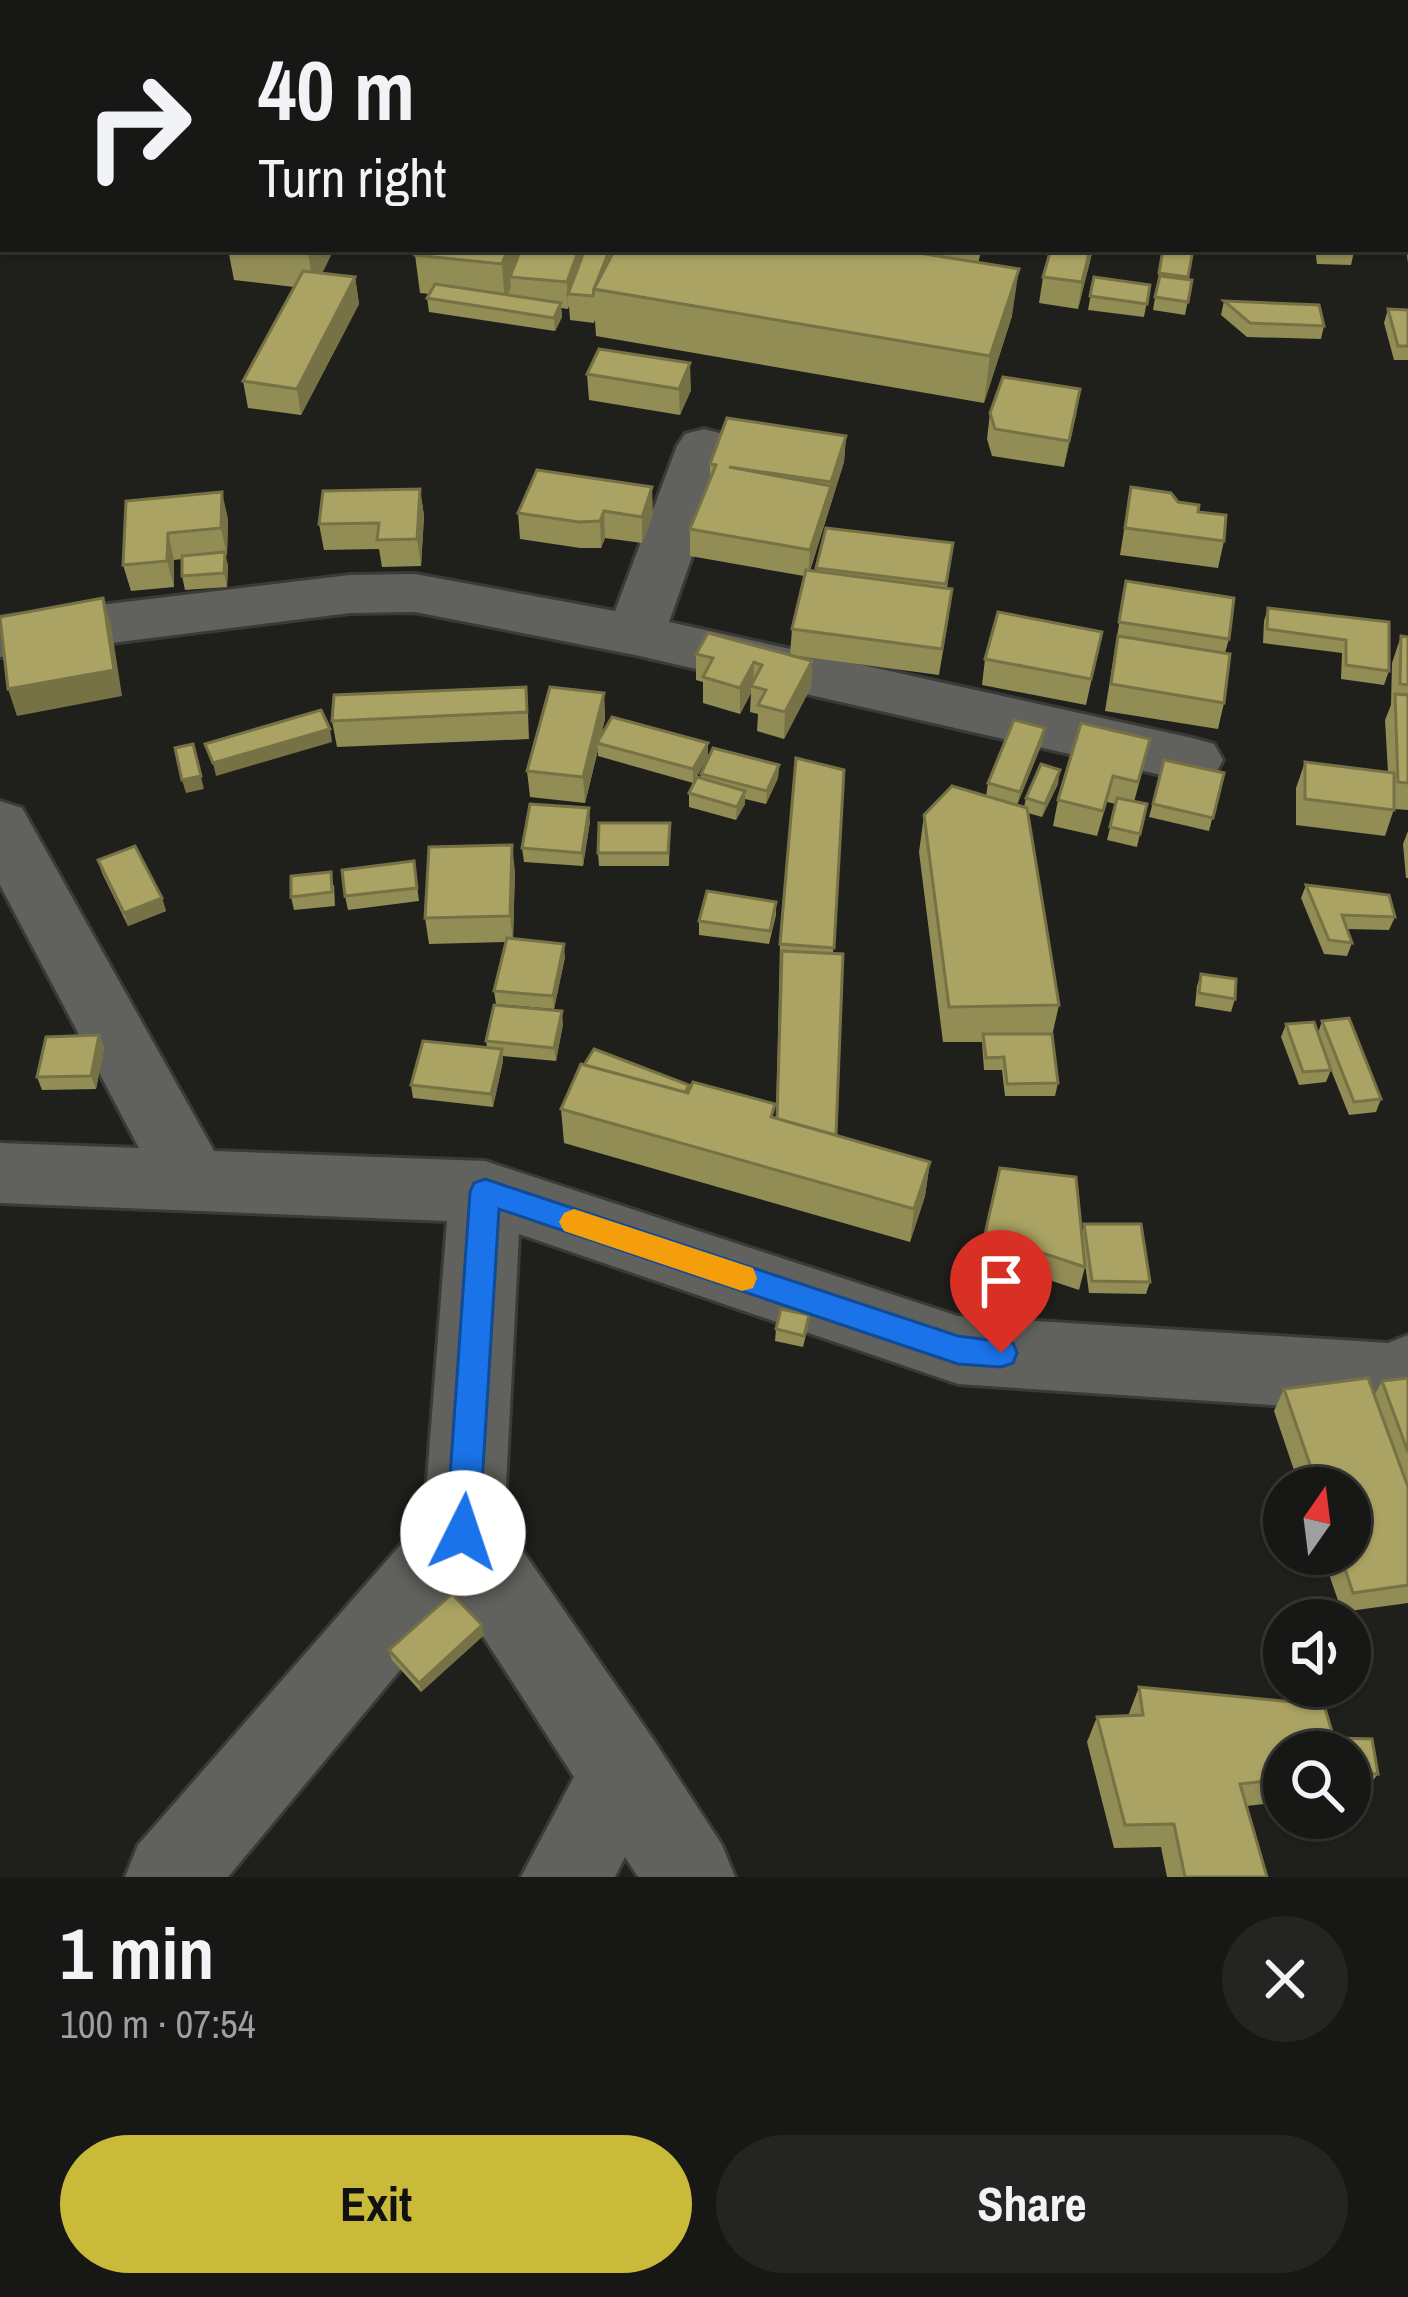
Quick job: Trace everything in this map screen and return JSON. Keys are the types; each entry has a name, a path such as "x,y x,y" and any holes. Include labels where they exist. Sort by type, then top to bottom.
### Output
{"street":[{"path":"634,635 704,446"},
{"path":"0,637 350,594 416,593 634,635 1192,760"},
{"path":"0,825 191,1178"},
{"path":"0,1173 485,1192 958,1350 1391,1378 1408,1370"},
{"path":"170,1877 463,1533 485,1192"},
{"path":"463,1533 690,1877"},
{"path":"566,1877 623,1773"}],"building":[{"path":"416,252 507,252 502,264"},
{"path":"520,252 578,252 567,282 510,277"},
{"path":"584,252 609,252 593,296 568,294"},
{"path":"613,252 913,252 1019,269 990,356 594,289"},
{"path":"1050,252 1089,252 1082,282 1043,277"},
{"path":"1162,252 1192,252 1188,277 1159,273"},
{"path":"303,271 355,277 297,389 243,381"},
{"path":"1160,276 1192,280 1188,302 1155,297"},
{"path":"1094,277 1150,285 1147,304 1090,296"},
{"path":"435,284 561,303 554,318 427,298"},
{"path":"1224,301 1319,305 1324,326 1250,323"},
{"path":"1388,309 1408,310 1408,346 1398,346"},
{"path":"599,349 690,363 679,389 587,374"},
{"path":"1003,377 1080,389 1069,441 995,429 990,413"},
{"path":"727,418 846,436 831,482 729,467 831,486 810,550 690,529 716,465 710,464"},
{"path":"537,470 652,487 642,517 604,511 600,521 579,522 518,513"},
{"path":"1131,487 1171,493 1178,502 1199,505 1198,512 1226,515 1224,541 1125,528"},
{"path":"420,489 417,539 377,540 379,523 319,524 323,491"},
{"path":"222,492 221,528 168,533 167,561 123,565 126,501"},
{"path":"826,528 953,543 946,584 816,568"},
{"path":"225,552 224,573 182,576 182,556"},
{"path":"806,570 952,589 942,649 792,629"},
{"path":"1126,581 1234,598 1229,639 1119,622"},
{"path":"103,598 114,670 8,689 0,617"},
{"path":"1268,608 1389,622 1389,671 1346,665 1346,640 1267,629"},
{"path":"998,612 1102,632 1091,679 985,659"},
{"path":"708,633 812,661 785,712 758,705 766,690 751,686 762,665 754,662 740,688 703,677 713,658 696,654"},
{"path":"1118,636 1230,654 1224,703 1111,684"},
{"path":"1401,636 1408,637 1408,685 1400,684"},
{"path":"526,687 527,712 332,721 334,695"},
{"path":"550,687 604,693 583,777 527,771"},
{"path":"1395,694 1408,695 1408,783 1398,782"},
{"path":"321,710 330,729 213,763 205,744"},
{"path":"612,717 708,743 693,769 597,743"},
{"path":"1014,720 1045,728 1020,792 988,783"},
{"path":"1081,723 1150,739 1138,782 1113,776 1103,811 1058,800"},
{"path":"193,744 201,776 182,780 175,748"},
{"path":"713,748 779,765 767,791 701,774"},
{"path":"796,758 844,770 834,948 780,944"},
{"path":"1164,760 1224,773 1213,818 1153,804"},
{"path":"1305,762 1394,773 1394,810 1305,799"},
{"path":"1041,764 1060,770 1045,804 1026,798"},
{"path":"697,777 745,791 737,807 689,793"},
{"path":"952,786 1027,808 1059,1005 949,1007 924,815"},
{"path":"1117,798 1147,804 1140,834 1110,827"},
{"path":"530,804 589,808 582,853 522,848"},
{"path":"599,823 670,823 668,853 598,853"},
{"path":"512,845 510,916 425,918 429,847"},
{"path":"135,846 162,898 124,913 98,860"},
{"path":"414,861 417,888 345,896 342,870"},
{"path":"331,872 332,892 291,897 291,876"},
{"path":"1306,885 1389,895 1395,917 1342,915 1352,943 1329,940"},
{"path":"707,891 776,902 770,931 699,921"},
{"path":"507,938 564,944 553,996 494,991"},
{"path":"782,951 843,954 836,1135 777,1119"},
{"path":"1201,974 1236,979 1235,999 1199,993"},
{"path":"494,1005 562,1011 554,1048 486,1041"},
{"path":"1349,1018 1381,1099 1354,1102 1322,1021"},
{"path":"1314,1022 1331,1070 1303,1072 1286,1024"},
{"path":"983,1034 1052,1034 1058,1083 1007,1084 1004,1057 986,1058"},
{"path":"99,1035 91,1076 37,1077 46,1037"},
{"path":"423,1041 502,1049 491,1094 411,1085"},
{"path":"594,1049 689,1085 685,1093 584,1065"},
{"path":"581,1064 688,1093 693,1082 775,1104 771,1117 930,1162 914,1209 561,1109"},
{"path":"1000,1168 1076,1177 1085,1267 985,1234"},
{"path":"1084,1224 1141,1224 1150,1282 1092,1281"},
{"path":"781,1309 809,1315 804,1336 776,1329"},
{"path":"1368,1378 1408,1487 1408,1585 1353,1593 1347,1575 1371,1575 1371,1467 1311,1467 1284,1389"},
{"path":"1408,1378 1408,1452 1382,1381"},
{"path":"452,1594 482,1625 419,1683 389,1650"},
{"path":"1139,1687 1263,1699 1263,1707 1325,1707 1332,1731 1263,1731 1263,1781 1240,1784 1267,1877 1185,1877 1174,1824 1125,1825 1097,1717 1143,1715"},
{"path":"1371,1739 1372,1739 1378,1774 1371,1774"}],"slow traffic":[{"path":"574,1222 742,1278"}],"route":[{"path":"463,1533 485,1192 958,1350 1001,1353"}]}
